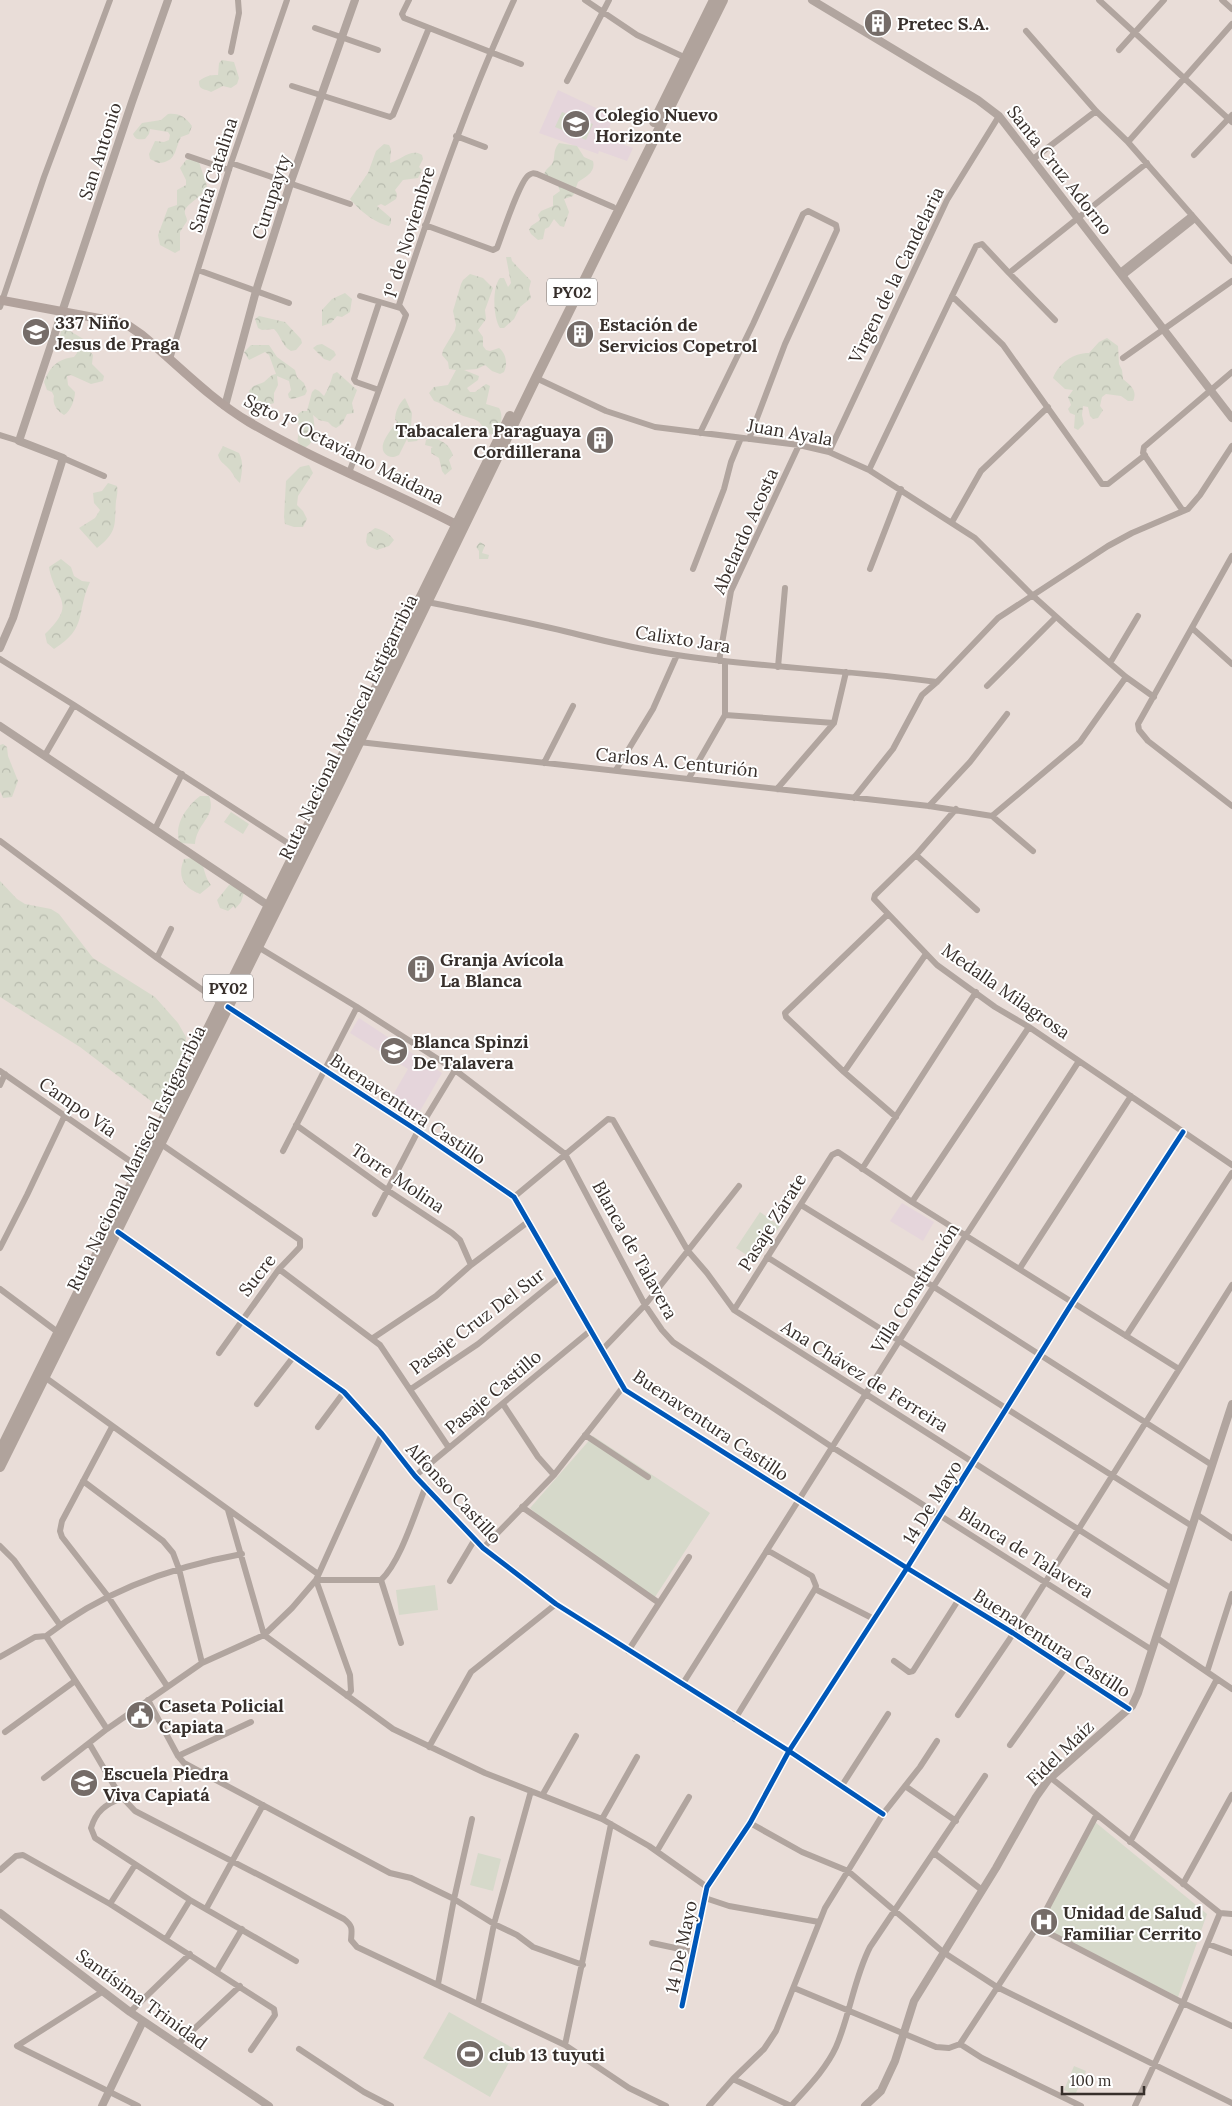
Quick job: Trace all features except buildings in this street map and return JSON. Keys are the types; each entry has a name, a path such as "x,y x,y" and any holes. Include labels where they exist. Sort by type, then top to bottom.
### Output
{"highway":[{"name":"Ruta Nacional Mariscal Estigarribia","path":"0,1451 140,1168 224,1005 258,947 428,602 460,527 714,0"},
{"name":"Ruta Nacional Mariscal Estigarribia","path":"0,1467 161,1144 269,906 297,849 536,378 723,0"}],"main road":[{"name":"Sgto 1° Octaviano Maidana","path":"1,302 96,318 129,326 226,406 274,436 460,527"}],"street":[{"path":"1,302 44,177 110,0"},
{"name":"San Antonio","path":"19,441 168,0"},
{"path":"231,52 239,13 238,0"},
{"name":"Santa Catalina","path":"170,359 230,167 286,0"},
{"name":"Curupayty","path":"226,406 256,291 290,184 355,0"},
{"path":"408,0 402,14 404,18 521,64"},
{"name":"1º de Noviembre","path":"349,473 406,315 399,305 456,136 490,52 514,0"},
{"path":"585,0 637,35 686,58"},
{"path":"567,81 609,0"},
{"name":"Santa Cruz Adorno","path":"812,0 978,100 999,116 1232,418"},
{"path":"1099,0 1183,78 1231,118 1194,156"},
{"path":"1119,50 1164,0"},
{"path":"1222,0 1232,9"},
{"path":"1128,142 1232,24"},
{"path":"315,28 378,50"},
{"path":"292,86 386,117 393,116 429,28"},
{"path":"1026,31 1096,111 1128,142 1232,261"},
{"path":"1033,159 1096,111"},
{"name":"Virgen de la Candelaria","path":"829,452 947,200 999,116"},
{"path":"456,136 485,147"},
{"path":"188,156 290,184 350,204"},
{"path":"1009,273 1146,163"},
{"path":"425,225 494,250 518,194 527,176 532,173 613,207"},
{"path":"693,569 724,489 730,462 745,438 836,230 836,226 808,211 803,214 753,324 700,433"},
{"path":"1122,274 1193,217"},
{"path":"869,470 976,246 982,244 1055,320"},
{"path":"198,270 289,303"},
{"path":"1123,358 1232,281"},
{"path":"360,296 400,308"},
{"path":"952,296 1002,345 1102,484 1108,484 1145,456"},
{"path":"379,303 354,379 356,382 380,390"},
{"path":"1183,511 1143,453 1144,447 1232,372"},
{"name":"Juan Ayala","path":"536,378 606,412 655,427 745,438 829,452 869,470 975,538 1056,617 1126,677 1154,697"},
{"path":"952,522 981,471 1048,407"},
{"path":"0,435 63,458 104,476"},
{"name":"Abelardo Acosta","path":"722,661 732,591 799,446"},
{"path":"854,798 893,749 922,694 937,682 998,618 1108,546 1192,505 1232,446"},
{"path":"0,648 11,624 63,458"},
{"path":"870,569 901,489"},
{"path":"1232,556 1230,565 1138,724 1139,730 1148,741 1232,806"},
{"path":"778,667 784,588"},
{"name":"Calixto Jara","path":"428,602 580,635 608,643 677,655 778,667 937,682"},
{"path":"1110,663 1138,616"},
{"path":"987,686 1056,617"},
{"path":"1192,628 1232,664"},
{"path":"616,770 653,709 677,655"},
{"path":"0,659 297,849"},
{"path":"689,778 725,715 722,661"},
{"path":"777,788 834,723 846,672"},
{"path":"1033,851 992,816 1080,742 1126,677"},
{"path":"45,756 74,705"},
{"path":"544,763 572,706"},
{"path":"929,806 970,762 1006,714"},
{"path":"725,715 834,723"},
{"path":"0,726 269,906"},
{"name":"Carlos A. Centurión","path":"359,742 777,788 956,809 992,816"},
{"path":"155,829 182,774"},
{"name":"Medalla Milagrosa","path":"956,809 916,856 874,897 887,915 937,965 996,1007 1029,1027 1232,1164"},
{"name":"Buenaventura Castillo","path":"0,841 156,958 224,1005 514,1196 623,1387 798,1500 1013,1633 1129,1709"},
{"path":"916,856 977,910"},
{"path":"887,915 785,1013 786,1017 844,1072 896,1117"},
{"path":"156,958 171,929"},
{"name":"Blanca de Talavera","path":"258,947 357,1007 455,1070 565,1154 645,1305 662,1330 673,1342 832,1447 1152,1650"},
{"path":"844,1072 926,954"},
{"path":"976,992 862,1169 1179,1369"},
{"path":"282,1151 357,1007"},
{"path":"912,1202 1029,1027"},
{"name":"Villa Constitución","path":"682,1685 966,1235 1079,1061"},
{"path":"375,1214 418,1131 455,1070"},
{"path":"0,1085 3,1072"},
{"name":"Campo Vía","path":"3,1072 64,1117 140,1168"},
{"path":"1020,1268 1131,1096"},
{"path":"0,1248 28,1195 64,1117"},
{"name":"Ana Chávez de Ferreira","path":"565,1154 608,1119 612,1120 688,1252 707,1272 734,1310 1172,1589"},
{"name":"Torre Molina","path":"296,1125 387,1190 456,1236 460,1240 471,1265"},
{"name":"14 De Mayo","path":"682,2006 707,1887 750,1823 789,1751 974,1463 1072,1303 1183,1132"},
{"name":"Sucre","path":"161,1144 300,1240 300,1247 279,1269 219,1354"},
{"name":"Pasaje Zárate","path":"734,1310 832,1155 838,1152 862,1169"},
{"path":"514,1196 565,1154"},
{"path":"1126,1336 1232,1173"},
{"path":"602,1350 645,1305 739,1186"},
{"path":"801,1205 934,1286 1039,1356 1212,1465"},
{"path":"373,1338 436,1296 471,1265 529,1221"},
{"name":"Alfonso Castillo","path":"118,1232 344,1392 382,1434 415,1476 483,1548 556,1604 789,1751 883,1814"},
{"path":"767,1257 1192,1526"},
{"path":"279,1269 380,1345 449,1448"},
{"name":"Pasaje Cruz Del Sur","path":"411,1389 478,1344 560,1277"},
{"path":"958,1715 1013,1633 1231,1288"},
{"path":"0,1289 59,1333"},
{"name":"Pasaje Castillo","path":"415,1476 590,1331"},
{"path":"257,1404 294,1356"},
{"path":"46,1378 317,1577 381,1580 387,1575 396,1559 426,1486"},
{"path":"483,1548 554,1475 623,1387"},
{"path":"318,1427 344,1392"},
{"path":"503,1404 538,1457 554,1475"},
{"name":"Fidel Maíz","path":"865,2106 881,2091 895,2061 914,2001 982,1890 1036,1796 1051,1778 1129,1709 1138,1693 1232,1404"},
{"path":"112,1427 62,1521 60,1531 62,1537 107,1596 167,1686"},
{"path":"44,1778 107,1729 202,1663 264,1636 292,1608 317,1577 382,1434"},
{"path":"585,1435 648,1478"},
{"path":"83,1481 169,1547 180,1569 202,1663"},
{"path":"522,1508 659,1603"},
{"path":"228,1510 264,1636 392,1729 531,1791 543,1794 602,1819 657,1851 707,1887"},
{"path":"1196,1514 1232,1538"},
{"path":"450,1581 475,1539"},
{"path":"0,1546 14,1560 60,1625"},
{"path":"734,1718 816,1586 812,1576 767,1550"},
{"path":"0,1657 35,1637 46,1636 60,1625 107,1596 136,1583 211,1560 242,1554"},
{"path":"628,1651 689,1557"},
{"path":"317,1577 350,1675 351,1690 347,1696"},
{"path":"381,1580 401,1643"},
{"path":"815,1589 874,1619"},
{"path":"1207,1672 1232,1594"},
{"path":"894,1661 909,1672 913,1671 959,1599"},
{"path":"429,1747 471,1672 556,1604"},
{"path":"46,1636 107,1729"},
{"path":"1156,1638 1232,1690"},
{"path":"1010,1746 1066,1667"},
{"path":"1130,1842 1217,1679"},
{"path":"5,1732 75,1681"},
{"path":"148,1700 178,1756 184,1763 390,1873 411,1878 454,1899 494,1924 517,1935 533,1947 583,1965"},
{"path":"841,1787 888,1714"},
{"path":"178,1756 251,1722"},
{"path":"543,1794 576,1736"},
{"path":"709,2106 771,2040 794,1988 819,1922 883,1814 937,1741"},
{"path":"89,1743 122,1798 135,1811 344,1919 351,1924 353,1930 351,1940 357,1947 565,2045 629,2088 666,2106"},
{"path":"602,1819 637,1758"},
{"path":"733,2079 791,2106 827,2062 835,2048 866,1956 985,1776"},
{"path":"1051,1778 1096,1816 1220,1913 1232,1914"},
{"path":"905,1786 956,1821"},
{"path":"478,2004 494,1924 531,1791"},
{"path":"1183,1884 1232,1794"},
{"path":"657,1851 689,1797"},
{"path":"122,1798 111,1802 99,1811 94,1820 92,1834 108,1847 190,1900 296,1961"},
{"path":"206,1909 263,1805"},
{"path":"794,1988 942,2048 960,2044 1037,1927 1096,1816"},
{"path":"438,1984 472,1819"},
{"path":"750,1823 802,1852 848,1871 943,1952 997,1987 1155,2063 1232,2103"},
{"path":"565,2045 611,1824"},
{"path":"934,1853 982,1890"},
{"path":"0,1870 16,1856 24,1855 110,1904 240,1986 276,2012 251,2050"},
{"path":"110,1904 135,1864"},
{"path":"706,1898 729,1906 819,1922"},
{"path":"166,1939 190,1900"},
{"name":"Santísima Trinidad","path":"0,1913 102,1992 269,2106"},
{"path":"1135,2106 1183,2004 1220,1913"},
{"path":"1037,1927 1183,2004 1232,2026"},
{"path":"217,1971 242,1929"},
{"path":"652,1943 694,1952"},
{"path":"1208,1944 1232,1953"},
{"path":"130,2012 190,1954"},
{"path":"178,2044 240,1986"},
{"path":"102,1992 17,2046 138,2106"},
{"path":"102,2106 143,2021"},
{"path":"960,2044 982,2058 1081,2106"},
{"path":"299,2049 364,2092 391,2106"}],"shaded area":[{"name":"Colegio Nuevo Horizonte","path":"558,90 613,116 606,138 633,148 627,161 599,151 598,154 539,133"},
{"name":"Blanca Spinzi De Talavera","path":"359,1018 442,1073 416,1118 390,1100 408,1069 350,1033"},
{"path":"902,1203 934,1222 923,1241 890,1221"}],"green space":[{"path":"222,60 234,62 239,78 237,84 231,88 223,86 211,92 201,88 199,81 208,76 218,75 219,63"},
{"path":"562,112 593,124 586,140 555,127"},
{"path":"168,114 182,116 192,126 189,134 181,137 172,158 158,163 150,159 149,154 155,141 164,142 169,140 170,135 168,132 150,129 145,139 137,139 133,134 142,123 161,120"},
{"path":"559,143 577,146 584,157 593,161 594,165 590,174 578,182 573,196 564,199 569,212 564,227 560,226 554,219 549,227 545,229 543,239 538,240 529,230 531,226 540,220 538,215 541,211 553,206 553,196 560,191 558,186 544,175 553,162"},
{"path":"384,144 389,145 391,149 390,163 414,153 422,155 423,159 419,167 422,170 418,178 403,180 395,190 397,194 396,199 385,206 381,204 377,206 391,218 389,226 372,219 350,199 368,173 376,151"},
{"path":"190,159 199,162 207,186 202,194 185,210 187,221 180,232 180,250 175,253 160,245 158,235 168,208 177,205 177,190 186,185 186,180 180,168 186,160"},
{"path":"506,257 511,257 512,261 531,281 529,289 531,298 520,307 514,319 504,328 500,328 494,303 497,282 500,278 504,278 508,287 511,283"},
{"path":"470,274 483,278 493,288 485,310 486,319 478,330 483,337 483,346 486,350 490,351 499,348 506,359 504,372 500,374 492,371 485,365 477,369 464,370 479,376 478,380 467,388 470,392 475,392 486,384 490,386 486,404 499,408 501,411 500,426 493,435 486,431 477,421 434,401 429,393 434,387 448,385 456,370 449,369 448,362 442,355 455,330 456,325 453,311 461,284"},
{"path":"345,293 352,299 350,312 342,317 337,316 331,323 322,326 322,310 332,299"},
{"path":"259,316 285,322 301,339 302,343 296,350 291,351 285,346 274,329 262,330 258,328 255,319"},
{"path":"65,328 85,340 87,348 93,355 92,364 104,376 103,381 91,384 71,375 67,376 68,385 75,392 75,395 71,408 64,415 56,407 54,396 52,392 47,390 44,382 55,365 63,360 74,357 77,353 77,344 68,342 60,337 61,330"},
{"path":"1107,338 1118,346 1119,364 1123,379 1134,391 1133,401 1128,401 1121,396 1106,394 1102,397 1100,406 1103,410 1098,418 1093,419 1090,416 1088,407 1083,406 1084,424 1078,430 1074,428 1075,415 1070,413 1068,409 1071,405 1068,397 1073,390 1065,389 1053,378 1067,360 1083,353 1089,353 1099,342"},
{"path":"322,344 334,351 336,355 330,361 324,359 313,348"},
{"path":"251,345 269,345 277,357 295,370 297,377 304,383 307,391 305,395 293,399 289,398 288,394 291,390 289,381 277,376 278,385 274,393 274,403 266,406 253,401 249,391 254,386 276,374 269,355 265,352 249,360 244,352"},
{"path":"337,372 357,390 352,403 354,413 347,414 342,424 336,428 313,415 313,439 304,448 298,443 298,414 302,411 307,411 312,392 315,389 324,396 333,374"},
{"path":"405,398 412,413 411,427 415,429 420,437 417,441 408,442 407,439 399,455 391,457 384,452 383,443 397,421 395,420 397,411"},
{"path":"430,438 444,443 453,455 449,460 452,469 445,475 439,458 431,453 431,448 433,447 425,445 426,440"},
{"path":"223,446 239,453 241,457 242,471 240,483 219,458 218,455"},
{"path":"309,465 313,473 298,496 297,505 307,519 303,527 294,527 285,524 286,481 300,467"},
{"path":"108,483 117,486 115,521 109,537 97,548 79,528 95,518 100,510 94,503 93,493 102,491"},
{"path":"375,528 386,532 394,540 389,546 377,550 368,546 366,542 367,534"},
{"path":"480,542 485,545 482,553 489,555 488,559 479,559 479,551 476,547"},
{"path":"61,559 71,567 74,576 82,581 90,582 77,626 65,641 54,649 47,643 45,634 61,614 63,607 49,567"},
{"path":"3,744 7,747 8,756 18,781 12,797 3,798 0,791 0,745"},
{"path":"200,796 209,796 211,803 209,815 199,830 195,844 180,843 178,830 182,817"},
{"path":"231,812 249,824 243,834 224,822"},
{"path":"193,858 201,861 206,877 211,885 200,894 186,885 181,871 184,859"},
{"path":"0,881 17,899 25,904 51,909 59,914 93,958 155,997 178,1023 186,1037 186,1048 170,1080 160,1108 80,1047 0,997"},
{"path":"229,885 238,886 244,893 241,902 235,909 234,906 228,911 220,908 217,900"},
{"path":"760,1212 780,1226 756,1261 736,1248"},
{"path":"593,1436 710,1513 655,1597 549,1525 530,1508"},
{"path":"435,1585 438,1610 399,1615 396,1590"},
{"path":"1095,1822 1207,1914 1178,1997 1040,1926"},
{"path":"478,1853 501,1859 493,1891 470,1885"},
{"name":"club 13 tuyuti","path":"449,2012 516,2050 490,2097 423,2058"},
{"path":"1074,2066 1086,2071 1075,2095 1064,2090"}],"cycle path":[{"path":"228,1007 418,1131 514,1197 625,1390 1013,1633 1129,1709"},
{"path":"682,2006 707,1887 750,1823 789,1751 907,1568 1072,1303 1183,1132"},
{"path":"118,1232 344,1392 382,1434 415,1476 483,1548 556,1604 789,1751 883,1814"}],"place":[{"name":"Pretec S.A.","path":"878,23"},
{"name":"Colegio Nuevo Horizonte","path":"576,124"},
{"name":"337 Niño Jesus de Praga","path":"36,332"},
{"name":"Estación de Servicios Copetrol","path":"580,334"},
{"name":"Tabacalera Paraguaya Cordillerana","path":"600,440"},
{"name":"Granja Avícola La Blanca","path":"421,969"},
{"name":"Blanca Spinzi De Talavera","path":"394,1051"},
{"name":"Caseta Policial Capiata","path":"140,1715"},
{"name":"Escuela Piedra Viva Capiatá","path":"84,1783"},
{"name":"Unidad de Salud Familiar Cerrito","path":"1044,1922"},
{"name":"club 13 tuyuti","path":"470,2054"}]}
